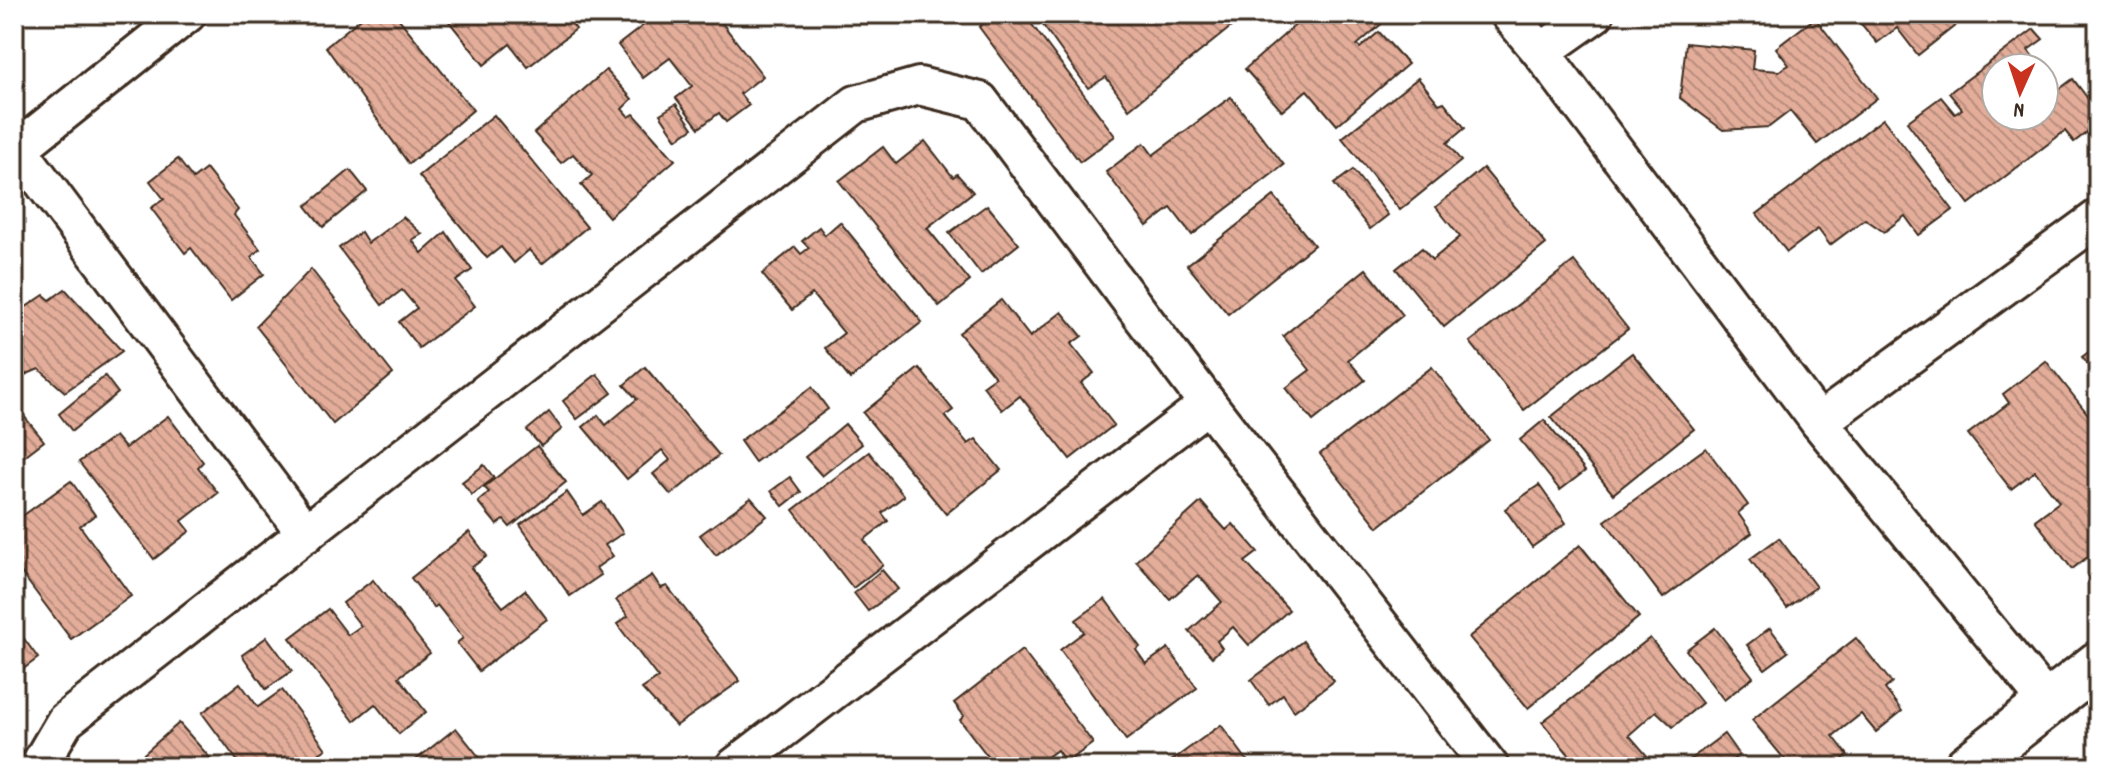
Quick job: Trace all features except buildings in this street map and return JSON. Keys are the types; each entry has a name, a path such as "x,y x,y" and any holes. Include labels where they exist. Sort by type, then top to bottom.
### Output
{"street":[{"path":"187,14 16,151 306,534"},
{"path":"1509,14 1541,52 1819,422 2047,702"},
{"path":"1541,52 1595,14"},
{"path":"38,767 65,721 856,104 919,86 980,101 1208,404 1490,767"},
{"path":"1819,422 2098,218"},
{"path":"734,767 1208,404"},
{"path":"1967,767 2098,664"}]}
